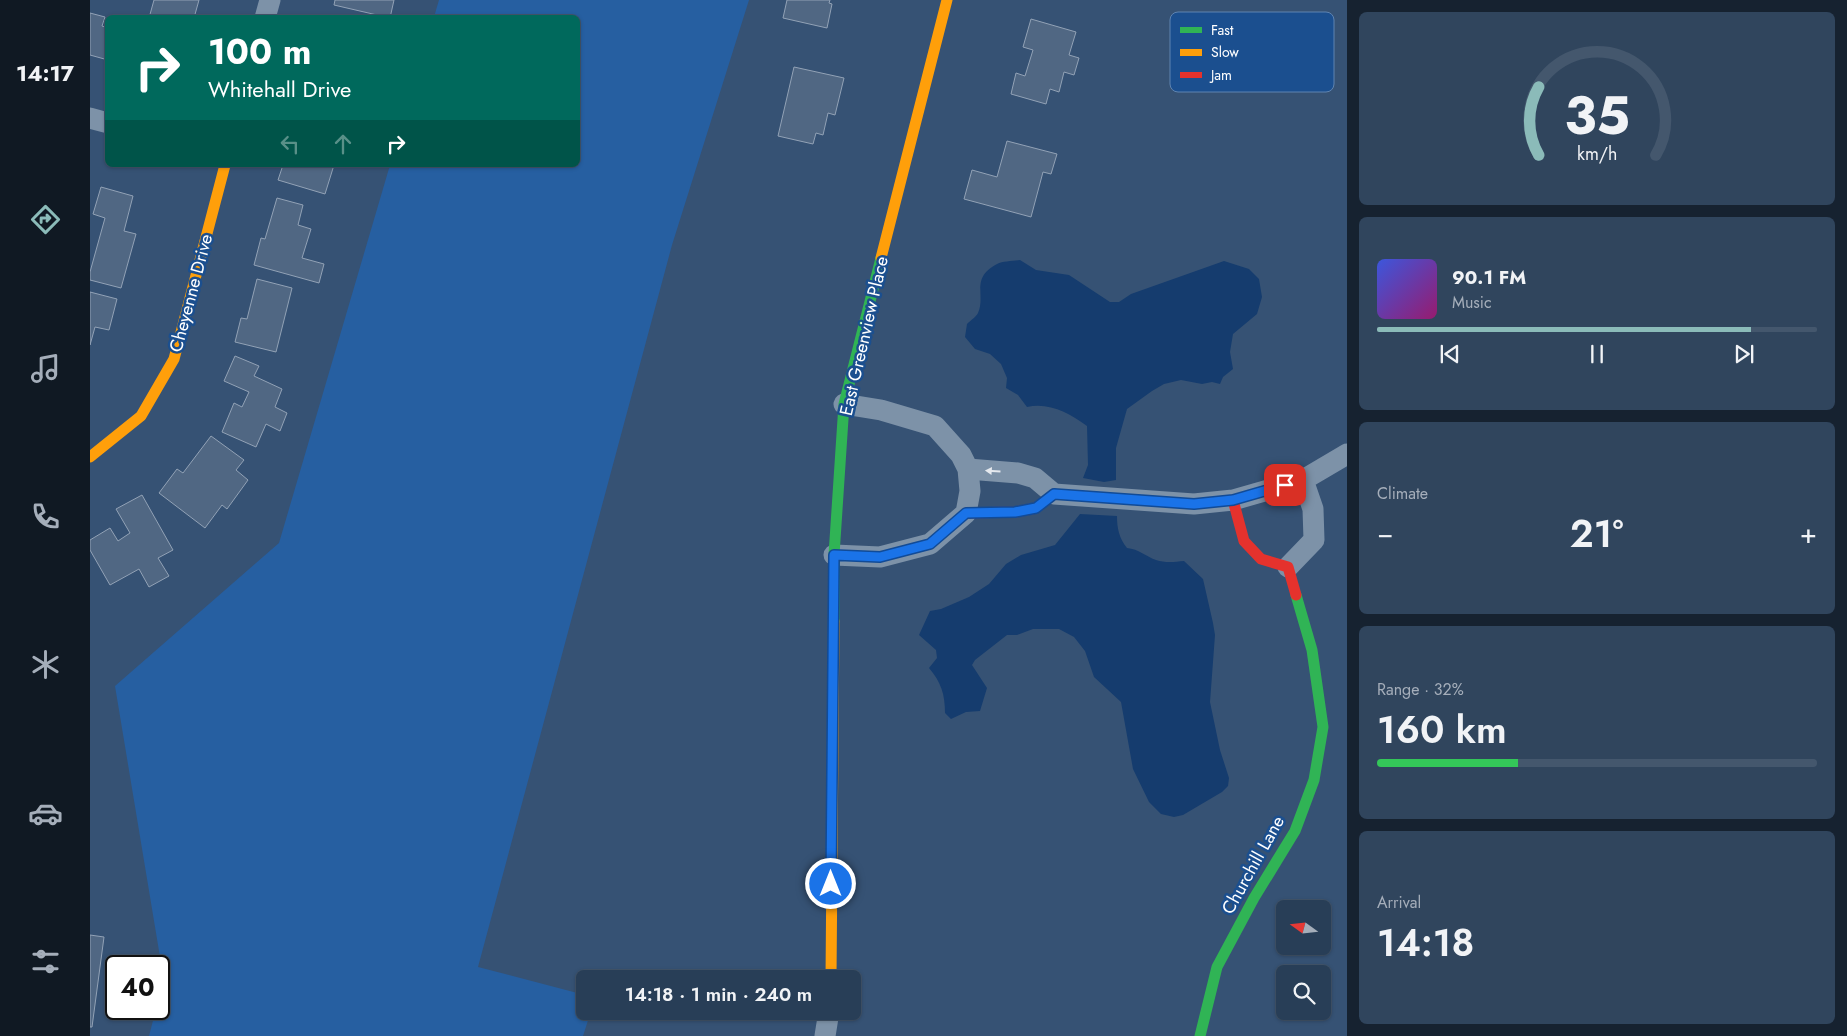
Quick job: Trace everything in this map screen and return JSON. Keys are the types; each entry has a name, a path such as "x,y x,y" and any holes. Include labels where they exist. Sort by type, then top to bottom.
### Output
{"street":[{"path":"266,15 270,0"},
{"name":"East Greenview Place","path":"831,970 834,555 844,404 947,0"},
{"path":"90,118 105,121"},
{"name":"Cheyenne Drive","path":"90,457 142,416 174,359 224,167"},
{"path":"834,555 880,557 930,544 966,513 970,491 968,469 961,455 935,426 881,410 844,404"},
{"path":"968,469 1035,478 1054,494 1194,504 1233,500 1302,480 1347,454"},
{"path":"1233,500 1244,541 1261,559 1288,567 1314,540 1313,509 1302,480"},
{"path":"966,513 1015,512 1036,508 1054,494"},
{"name":"Churchill Lane","path":"1200,1036 1217,968 1254,898 1295,831 1314,780 1323,727 1312,650 1288,567"},
{"path":"825,1036 828,1020"}],"shaded area":[{"path":"439,0 749,0 672,245 478,967 576,993 576,1020 588,1020 583,1036 149,1036 153,1020 170,1020 170,955 160,955 115,686 279,543 389,167 580,167 580,15 435,15"},
{"path":"1020,260 1036,270 1069,275 1110,302 1119,302 1131,294 1224,261 1249,269 1259,279 1262,297 1257,314 1233,334 1230,352 1233,369 1223,377 1220,384 1212,382 1202,384 1181,380 1164,384 1127,409 1116,448 1116,480 1104,482 1083,478 1088,465 1087,426 1051,407 1027,407 1018,395 1006,388 1007,378 1001,364 990,354 975,349 965,337 967,324 978,313 981,300 980,287 984,275 997,264"},
{"path":"1080,514 1117,516 1119,533 1127,548 1159,561 1184,561 1203,579 1215,635 1210,702 1220,750 1229,778 1228,786 1222,792 1183,815 1174,817 1161,814 1149,802 1133,769 1121,702 1094,677 1085,651 1074,637 1059,629 1033,629 1017,635 1007,635 975,660 972,665 987,688 980,711 966,712 951,719 945,713 943,694 937,678 929,668 937,658 936,650 919,635 930,611 941,609 969,597 989,584 1006,564 1021,555 1055,545"}],"building":[{"path":"154,0 199,0 195,15 150,15"},
{"path":"335,0 394,0 391,15 377,15 334,5"},
{"path":"787,0 830,0 829,3 832,4 827,28 783,18"},
{"path":"90,13 105,17 102,26 105,27 105,59 90,55"},
{"path":"1031,19 1076,32 1069,55 1079,58 1074,75 1064,72 1059,92 1050,89 1046,104 1011,94 1016,73 1025,76 1033,50 1023,47"},
{"path":"794,67 844,78 835,115 828,113 823,135 816,133 813,144 778,136"},
{"path":"1007,141 1057,154 1051,174 1043,172 1031,217 964,199 972,170 997,177"},
{"path":"282,167 333,167 325,194 278,180"},
{"path":"101,187 133,196 124,231 136,234 121,288 90,280 90,272 105,218 93,214"},
{"path":"277,198 303,205 298,225 311,229 302,258 324,264 319,283 254,265 261,238 265,239"},
{"path":"257,279 292,288 276,352 235,342 241,318 247,319"},
{"path":"90,292 117,299 109,330 95,327 90,345"},
{"path":"235,356 259,366 254,376 282,389 275,407 287,413 280,431 266,424 256,447 222,432 234,403 242,407 249,392 224,381"},
{"path":"211,436 244,460 236,470 248,480 227,509 222,505 205,528 159,493 177,469 183,473"},
{"path":"142,495 173,550 158,558 169,576 149,587 139,569 110,585 90,550 90,540 110,528 118,541 130,533 116,509"},
{"path":"90,935 104,937 92,1027 90,1027"}],"traffic: fast":[{"path":"834,621 834,555 844,404 881,258"},
{"path":"1200,1036 1217,967 1254,898 1295,831 1314,780 1323,727 1312,650 1296,595"}],"traffic: slow":[{"path":"881,258 947,0"},
{"path":"90,457 141,416 174,359 224,167"},
{"path":"831,970 834,621"}],"traffic: jam":[{"path":"966,513 1015,512 1036,508 1054,494"},
{"path":"1233,500 1244,541 1261,559 1288,567 1296,595"}],"route":[{"path":"831,884 834,555 880,557 930,544 966,513 1015,512 1036,508 1054,494 1194,504 1233,500 1285,485"}]}
